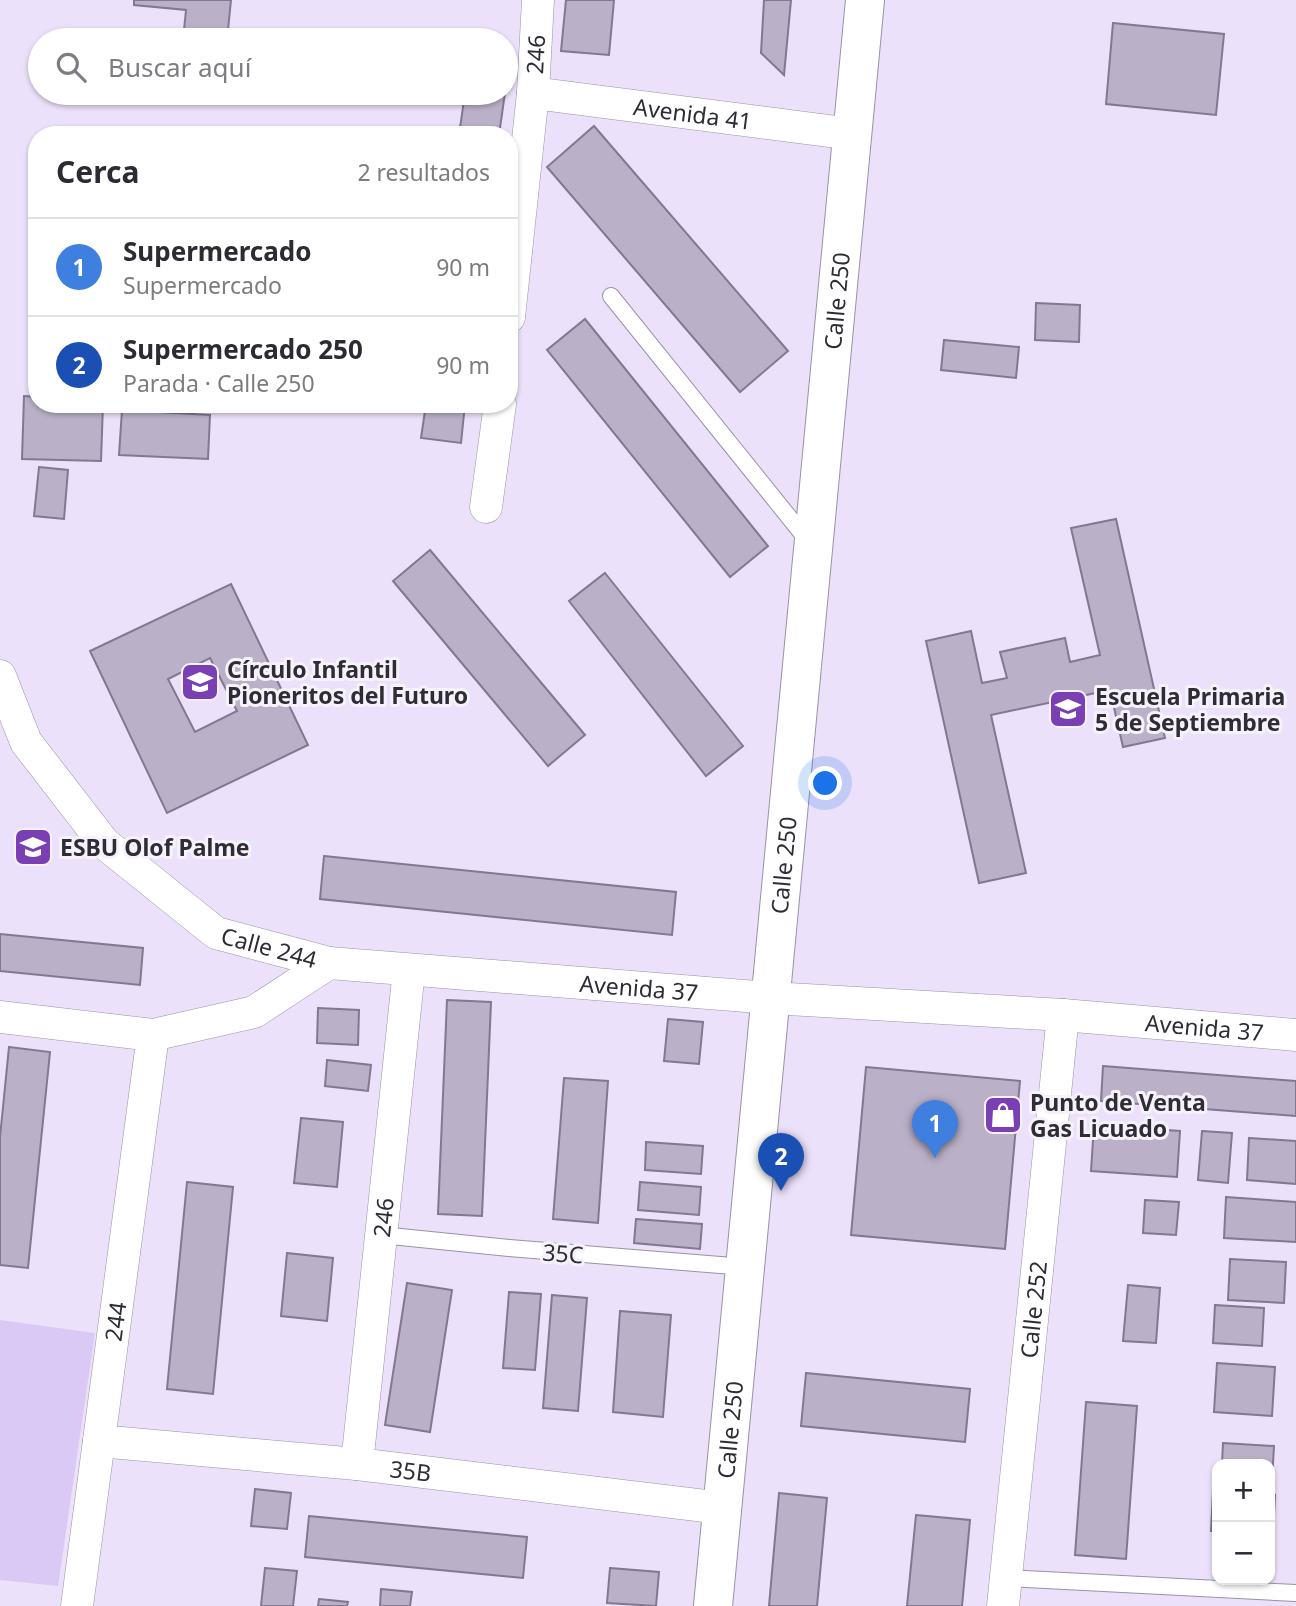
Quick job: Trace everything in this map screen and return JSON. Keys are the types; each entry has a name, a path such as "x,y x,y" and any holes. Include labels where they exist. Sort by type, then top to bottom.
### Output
{"main road":[{"name":"Calle 250","path":"713,1606 865,0"}],"street":[{"name":"246","path":"518,233 533,93 538,0"},
{"name":"Avenida 41","path":"533,93 852,134"},
{"path":"486,507 499,413"},
{"name":"Calle 244","path":"0,676 26,742 104,843 216,933 329,963"},
{"path":"0,1017 153,1035 254,1012 329,963"},
{"name":"Avenida 37","path":"329,963 771,998 1063,1015 1296,1035"},
{"name":"246","path":"357,1464 409,970"},
{"name":"Calle 252","path":"1005,1592 1063,1015"},
{"name":"244","path":"77,1606 153,1035"},
{"name":"35B","path":"99,1441 357,1464 722,1508"}],"lane":[{"path":"611,296 813,547"},
{"name":"35C","path":"381,1235 745,1267"},
{"path":"1005,1592 1296,1594"}],"shaded area":[{"path":"0,1320 95,1333 58,1586 0,1580"}],"building":[{"path":"134,0 231,0 228,28 184,28 186,10 134,5"},
{"path":"566,0 614,0 609,55 561,51"},
{"path":"764,0 791,0 784,75 761,53"},
{"path":"1113,23 1224,34 1216,115 1106,104"},
{"path":"463,105 503,105 500,126 460,126"},
{"path":"594,126 788,351 740,392 547,167"},
{"path":"1036,303 1080,305 1079,342 1035,340"},
{"path":"585,319 768,546 730,577 547,350"},
{"path":"944,340 1019,347 1016,378 941,370"},
{"path":"24,396 28,396 28,413 103,413 101,461 22,459"},
{"path":"122,413 210,415 208,459 119,455"},
{"path":"425,413 464,413 461,443 421,438"},
{"path":"39,467 68,470 64,519 34,516"},
{"path":"1116,519 1165,738 1123,747 1110,690 991,715 1026,873 979,883 926,641 971,631 982,683 1007,678 1000,652 1065,638 1070,662 1100,655 1071,528"},
{"path":"430,550 585,735 548,766 393,581"},
{"path":"605,573 743,746 706,776 569,601"},
{"path":"231,584 308,745 167,813 90,651","holes":["210,658 237,711 195,732 168,679"]},
{"path":"324,856 676,892 672,935 320,899"},
{"path":"0,934 143,948 140,985 0,971"},
{"path":"447,1000 491,1002 482,1216 438,1214"},
{"path":"318,1008 359,1010 358,1045 317,1043"},
{"path":"668,1019 703,1022 699,1064 664,1061"},
{"path":"9,1047 50,1052 28,1268 0,1265 0,1137"},
{"path":"327,1060 371,1065 368,1091 325,1086"},
{"path":"1103,1066 1296,1081 1296,1116 1101,1101"},
{"path":"866,1067 1020,1081 1005,1249 851,1235"},
{"path":"564,1078 608,1081 598,1223 553,1219"},
{"path":"301,1118 343,1122 337,1187 294,1183"},
{"path":"1094,1125 1180,1131 1177,1177 1091,1171"},
{"path":"1202,1131 1232,1133 1228,1183 1198,1180"},
{"path":"1249,1138 1296,1141 1296,1184 1247,1180"},
{"path":"646,1142 703,1146 701,1174 645,1170"},
{"path":"187,1182 233,1187 213,1394 167,1389"},
{"path":"640,1182 701,1187 699,1215 638,1210"},
{"path":"1226,1197 1296,1202 1296,1242 1224,1238"},
{"path":"1145,1200 1179,1202 1176,1235 1143,1233"},
{"path":"636,1219 702,1224 700,1249 634,1243"},
{"path":"287,1253 333,1258 327,1321 281,1316"},
{"path":"1230,1259 1286,1262 1284,1303 1228,1300"},
{"path":"407,1283 452,1290 430,1432 385,1425"},
{"path":"1128,1285 1160,1288 1156,1343 1123,1341"},
{"path":"509,1292 541,1294 535,1370 503,1368"},
{"path":"552,1295 587,1298 578,1411 543,1408"},
{"path":"1215,1305 1264,1308 1262,1346 1213,1343"},
{"path":"620,1311 671,1315 663,1417 613,1412"},
{"path":"1217,1363 1275,1367 1272,1416 1214,1412"},
{"path":"806,1373 970,1389 965,1442 801,1426"},
{"path":"1086,1402 1137,1406 1126,1559 1075,1555"},
{"path":"1223,1443 1274,1446 1273,1459 1222,1459"},
{"path":"255,1489 291,1493 287,1529 251,1526"},
{"path":"779,1493 827,1498 817,1606 769,1606"},
{"path":"916,1515 970,1520 962,1606 907,1606"},
{"path":"309,1516 527,1537 523,1578 305,1557"},
{"path":"265,1568 297,1571 293,1606 261,1606"},
{"path":"610,1568 659,1572 656,1606 607,1603"},
{"path":"381,1589 412,1592 410,1606 380,1606"},
{"path":"319,1599 348,1602 347,1606 318,1606"}],"place":[{"name":"Círculo Infantil Pioneritos del Futuro","path":"200,682"},
{"name":"Escuela Primaria 5 de Septiembre","path":"1068,709"},
{"name":"ESBU Olof Palme","path":"33,847"},
{"name":"Punto de Venta Gas Licuado","path":"1003,1115"},
{"name":"Supermercado","path":"935,1158"},
{"name":"Supermercado 250","path":"781,1191"}]}
